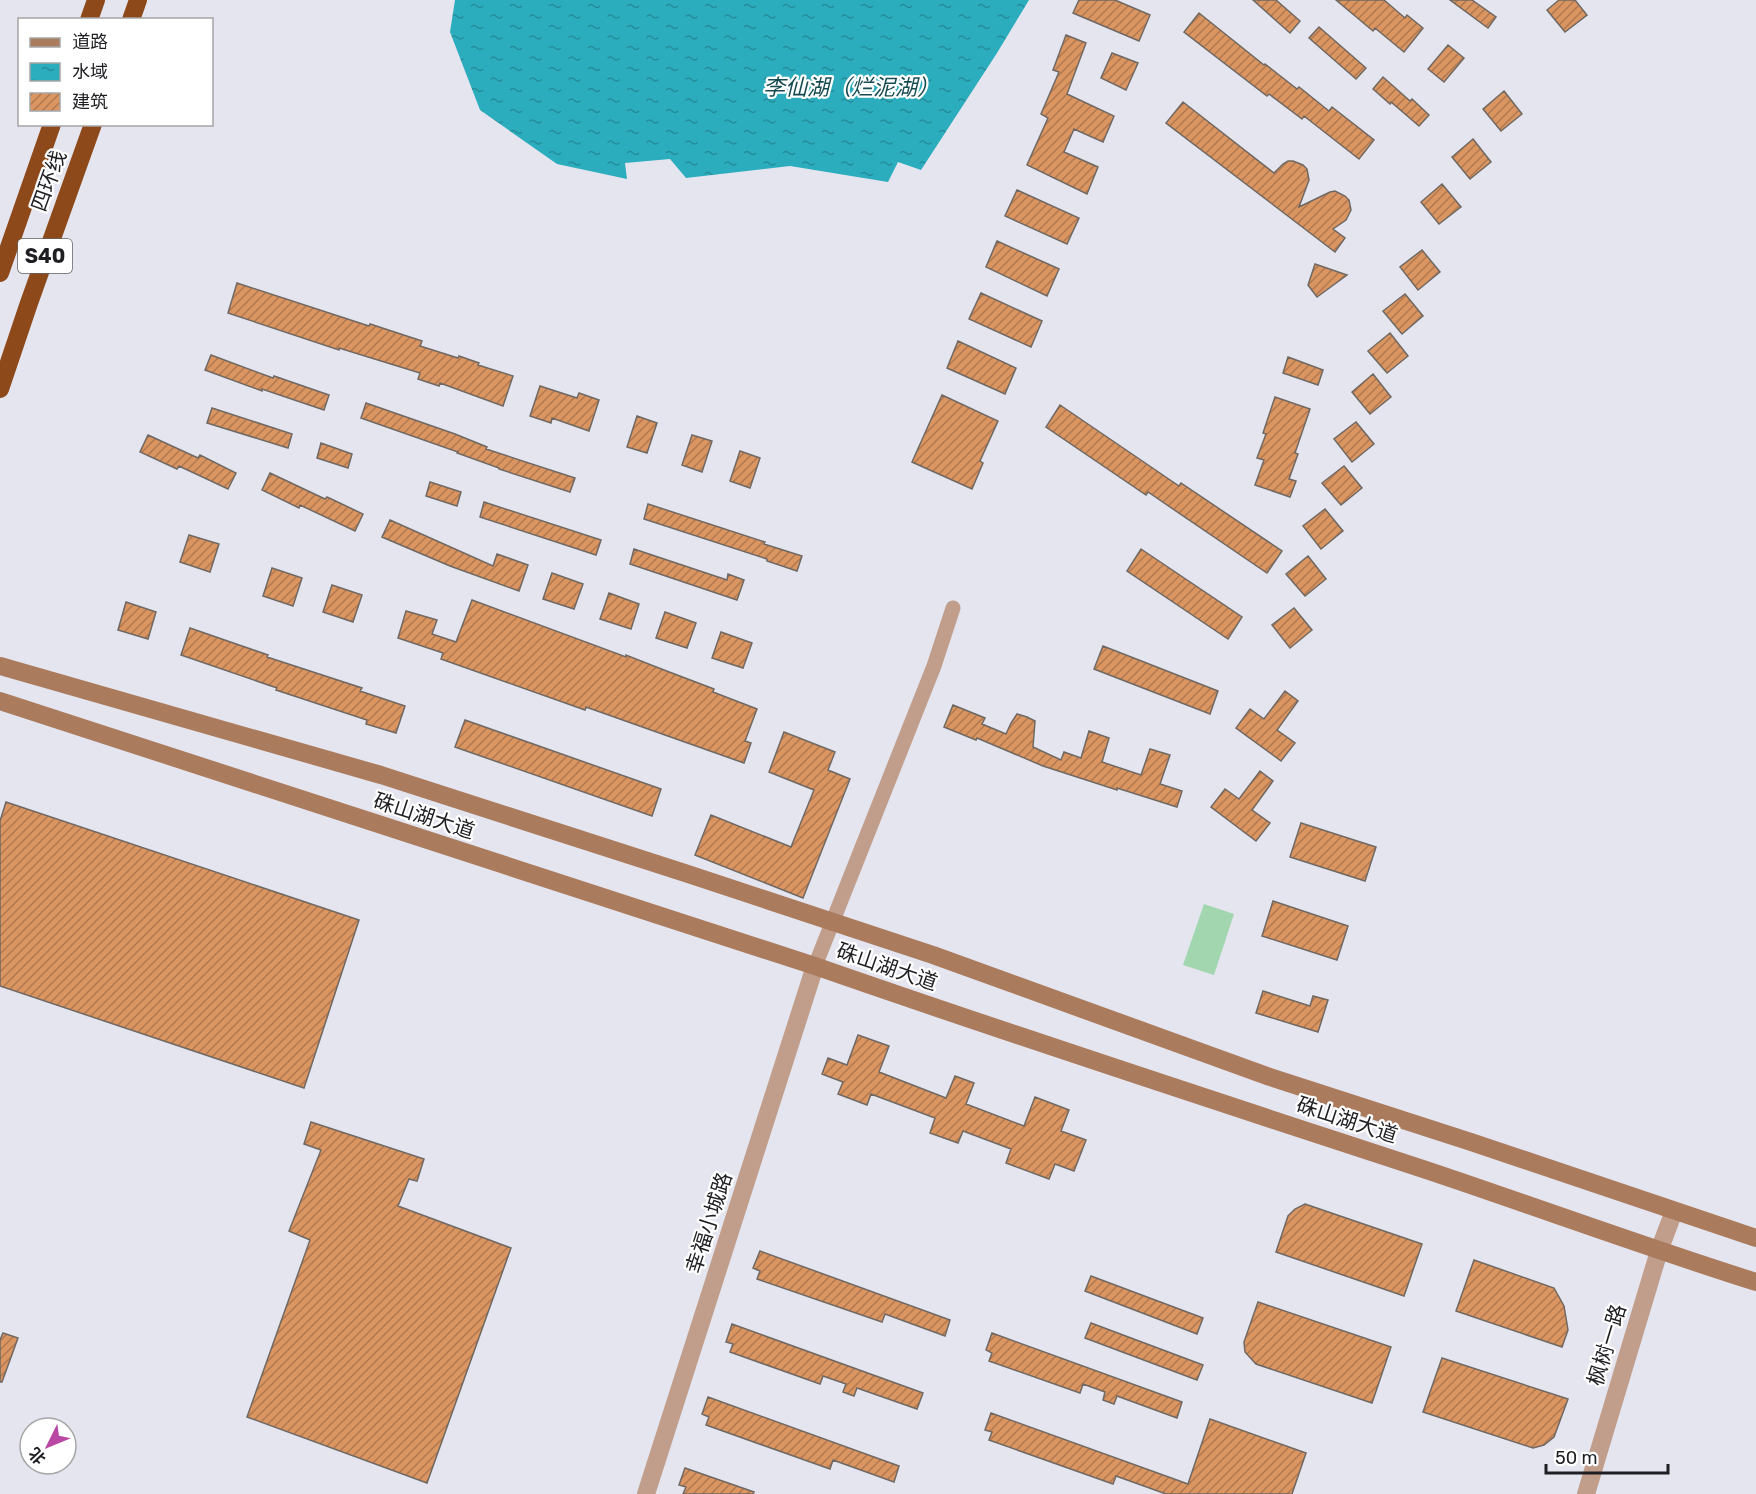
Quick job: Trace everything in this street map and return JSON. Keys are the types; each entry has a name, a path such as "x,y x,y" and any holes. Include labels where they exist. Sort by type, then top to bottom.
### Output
{"highway":[{"path":"90,18 96,0"},
{"path":"132,18 138,0"},
{"name":"四环线","path":"0,273 51,126"},
{"name":"四环线","path":"0,389 28,303 92,126"}],"main road":[{"path":"123,18 129,0"},
{"path":"0,367 84,126"},
{"name":"硃山湖大道","path":"0,666 381,775 933,955 1270,1077 1756,1238"},
{"name":"硃山湖大道","path":"0,701 815,966 1756,1282"}],"street":[{"path":"815,966 934,666 953,608"},
{"name":"幸福小城路","path":"646,1494 815,966"},
{"name":"枫树一路","path":"1586,1494 1659,1251 1674,1211"}],"green space":[{"path":"1204,904 1234,914 1214,975 1183,965"}],"water":[{"name":"李仙湖（烂泥湖）","path":"455,0 1029,0 921,170 898,162 888,182 790,166 686,178 670,159 625,163 627,179 557,164 480,110 450,32"}],"building":[{"path":"1079,0 1115,0 1150,15 1139,41 1073,13"},
{"path":"1253,0 1276,0 1300,21 1290,33"},
{"path":"1336,0 1384,0 1405,18 1407,15 1423,28 1404,52 1375,28 1373,31"},
{"path":"1450,0 1472,0 1496,17 1488,28"},
{"path":"1559,0 1575,0 1587,15 1565,32 1547,10"},
{"path":"1199,13 1297,89 1299,87 1329,111 1332,107 1374,140 1359,159 1304,116 1302,119 1269,94 1267,96 1184,32"},
{"path":"1319,27 1366,68 1356,79 1309,38"},
{"path":"1066,35 1086,43 1067,94 1114,116 1103,142 1074,129 1064,152 1098,167 1087,194 1027,165 1048,118 1041,114 1059,72 1053,70"},
{"path":"1448,45 1464,58 1444,82 1428,69"},
{"path":"1112,53 1138,63 1126,90 1101,78"},
{"path":"1383,77 1429,115 1419,126 1373,89"},
{"path":"1504,91 1522,114 1501,131 1483,109"},
{"path":"1183,102 1274,173 1288,161 1303,165 1307,169 1309,180 1299,207 1330,192 1335,191 1345,196 1349,200 1351,210 1346,220 1333,229 1345,238 1335,252 1166,123"},
{"path":"1473,139 1491,162 1470,179 1452,157"},
{"path":"1442,184 1461,207 1439,224 1421,202"},
{"path":"1017,190 1079,218 1067,244 1005,216"},
{"path":"997,241 1059,269 1047,296 986,267"},
{"path":"1422,250 1440,272 1418,290 1400,267"},
{"path":"1315,264 1347,275 1317,297 1308,285"},
{"path":"237,283 422,341 420,346 458,358 459,356 479,363 478,365 513,376 503,406 440,383 439,386 418,379 420,373 339,348 339,350 228,313"},
{"path":"981,293 1042,321 1031,347 969,319"},
{"path":"1405,294 1423,316 1402,334 1383,311"},
{"path":"1390,333 1408,356 1387,373 1368,351"},
{"path":"958,341 1016,368 1005,394 947,368"},
{"path":"211,355 273,378 274,376 329,395 324,410 205,370"},
{"path":"1288,357 1323,370 1318,385 1283,373"},
{"path":"1373,374 1391,397 1370,414 1352,392"},
{"path":"540,386 577,398 579,393 599,400 589,431 552,418 551,423 530,416"},
{"path":"942,395 998,421 980,461 983,463 972,489 912,462"},
{"path":"1275,397 1310,409 1289,479 1296,481 1290,497 1255,485 1264,460 1257,458 1266,434 1263,433"},
{"path":"366,403 455,434 487,447 486,449 575,478 570,492 499,469 361,418"},
{"path":"1060,405 1179,486 1181,483 1282,551 1267,573 1148,492 1146,495 1046,427"},
{"path":"212,408 292,434 288,448 207,423"},
{"path":"637,416 657,423 647,453 627,447"},
{"path":"1356,422 1374,444 1352,462 1334,439"},
{"path":"148,435 198,458 200,455 236,473 228,489 179,466 177,469 140,452"},
{"path":"692,435 712,441 702,472 682,465"},
{"path":"321,443 352,454 348,468 317,458"},
{"path":"740,451 760,458 750,488 730,481"},
{"path":"1344,466 1362,488 1341,505 1322,483"},
{"path":"270,473 363,514 355,531 262,490"},
{"path":"430,482 461,492 457,506 426,496"},
{"path":"484,502 601,540 596,555 480,517"},
{"path":"648,504 802,556 797,571 644,519"},
{"path":"1325,509 1343,531 1321,549 1303,526"},
{"path":"390,520 493,566 497,554 528,565 519,591 450,566 382,537"},
{"path":"189,535 219,544 210,572 180,562"},
{"path":"634,549 727,580 728,574 744,580 737,600 630,564"},
{"path":"1141,549 1242,617 1228,639 1127,571"},
{"path":"1308,556 1326,579 1305,596 1286,574"},
{"path":"272,568 302,578 293,606 263,596"},
{"path":"552,573 583,584 574,609 543,599"},
{"path":"332,585 362,595 353,622 323,612"},
{"path":"609,593 639,604 631,629 600,619"},
{"path":"472,600 626,657 626,655 714,689 713,692 757,709 745,741 751,743 744,763 441,659 443,653 398,638 406,611 437,620 432,634 456,642"},
{"path":"126,602 156,612 148,639 118,630"},
{"path":"1294,608 1312,630 1290,648 1272,625"},
{"path":"665,612 696,623 687,648 656,638"},
{"path":"190,628 268,655 267,657 362,688 360,691 405,706 396,733 366,724 367,720 181,655"},
{"path":"721,632 752,643 743,668 712,658"},
{"path":"1103,646 1218,691 1210,714 1094,669"},
{"path":"1285,691 1298,701 1277,730 1295,743 1281,761 1236,728 1250,709 1264,719"},
{"path":"953,705 985,718 982,724 1006,734 1017,714 1035,721 1033,747 1061,760 1064,752 1081,758 1089,731 1109,738 1102,762 1141,775 1150,749 1170,755 1160,784 1182,791 1177,807 1043,766 977,738 976,740 944,727"},
{"path":"465,720 661,789 652,816 455,747"},
{"path":"784,732 835,752 828,770 850,779 803,898 695,855 711,815 791,847 814,790 769,772"},
{"path":"1260,771 1273,781 1252,810 1270,823 1256,841 1211,807 1225,789 1239,799"},
{"path":"6,802 359,920 304,1088 0,986 0,821"},
{"path":"1301,823 1376,847 1365,881 1290,857"},
{"path":"1273,901 1348,926 1337,960 1262,936"},
{"path":"1263,991 1310,1006 1313,996 1328,1000 1318,1032 1256,1013"},
{"path":"858,1035 889,1046 879,1072 946,1098 955,1076 974,1083 966,1104 1024,1126 1035,1097 1069,1110 1061,1131 1086,1140 1074,1171 1055,1164 1049,1179 1006,1163 1011,1149 963,1131 958,1143 930,1133 935,1118 871,1094 867,1105 838,1094 843,1082 822,1074 828,1058 847,1065"},
{"path":"311,1122 424,1159 417,1181 409,1179 398,1206 511,1248 427,1483 247,1417 310,1240 289,1231 321,1150 304,1144"},
{"path":"1305,1204 1422,1244 1404,1296 1276,1252 1288,1216"},
{"path":"760,1251 950,1320 945,1336 885,1314 882,1322 757,1279 760,1271 753,1268"},
{"path":"1474,1260 1554,1288 1564,1306 1568,1330 1562,1347 1456,1311"},
{"path":"1091,1276 1203,1318 1197,1334 1085,1291"},
{"path":"1258,1302 1391,1347 1372,1403 1256,1364 1245,1352 1244,1342"},
{"path":"1091,1323 1203,1365 1197,1380 1085,1338"},
{"path":"732,1324 923,1393 917,1409 857,1388 854,1396 843,1392 846,1384 823,1376 820,1384 730,1352 733,1344 726,1342"},
{"path":"3,1333 18,1338 2,1382 0,1382 0,1340"},
{"path":"992,1333 1182,1402 1177,1418 1117,1396 1114,1404 1103,1400 1105,1392 1083,1384 1080,1393 989,1361 992,1353 986,1350"},
{"path":"1442,1358 1568,1399 1554,1437 1544,1445 1533,1448 1423,1412"},
{"path":"708,1397 899,1466 894,1482 833,1460 830,1469 706,1425 709,1417 702,1414"},
{"path":"991,1413 1188,1484 1210,1419 1306,1453 1292,1494 1166,1494 1116,1476 1113,1484 989,1440 992,1432 985,1430"},
{"path":"685,1468 754,1492 753,1494 683,1494 686,1487 679,1485"}]}
